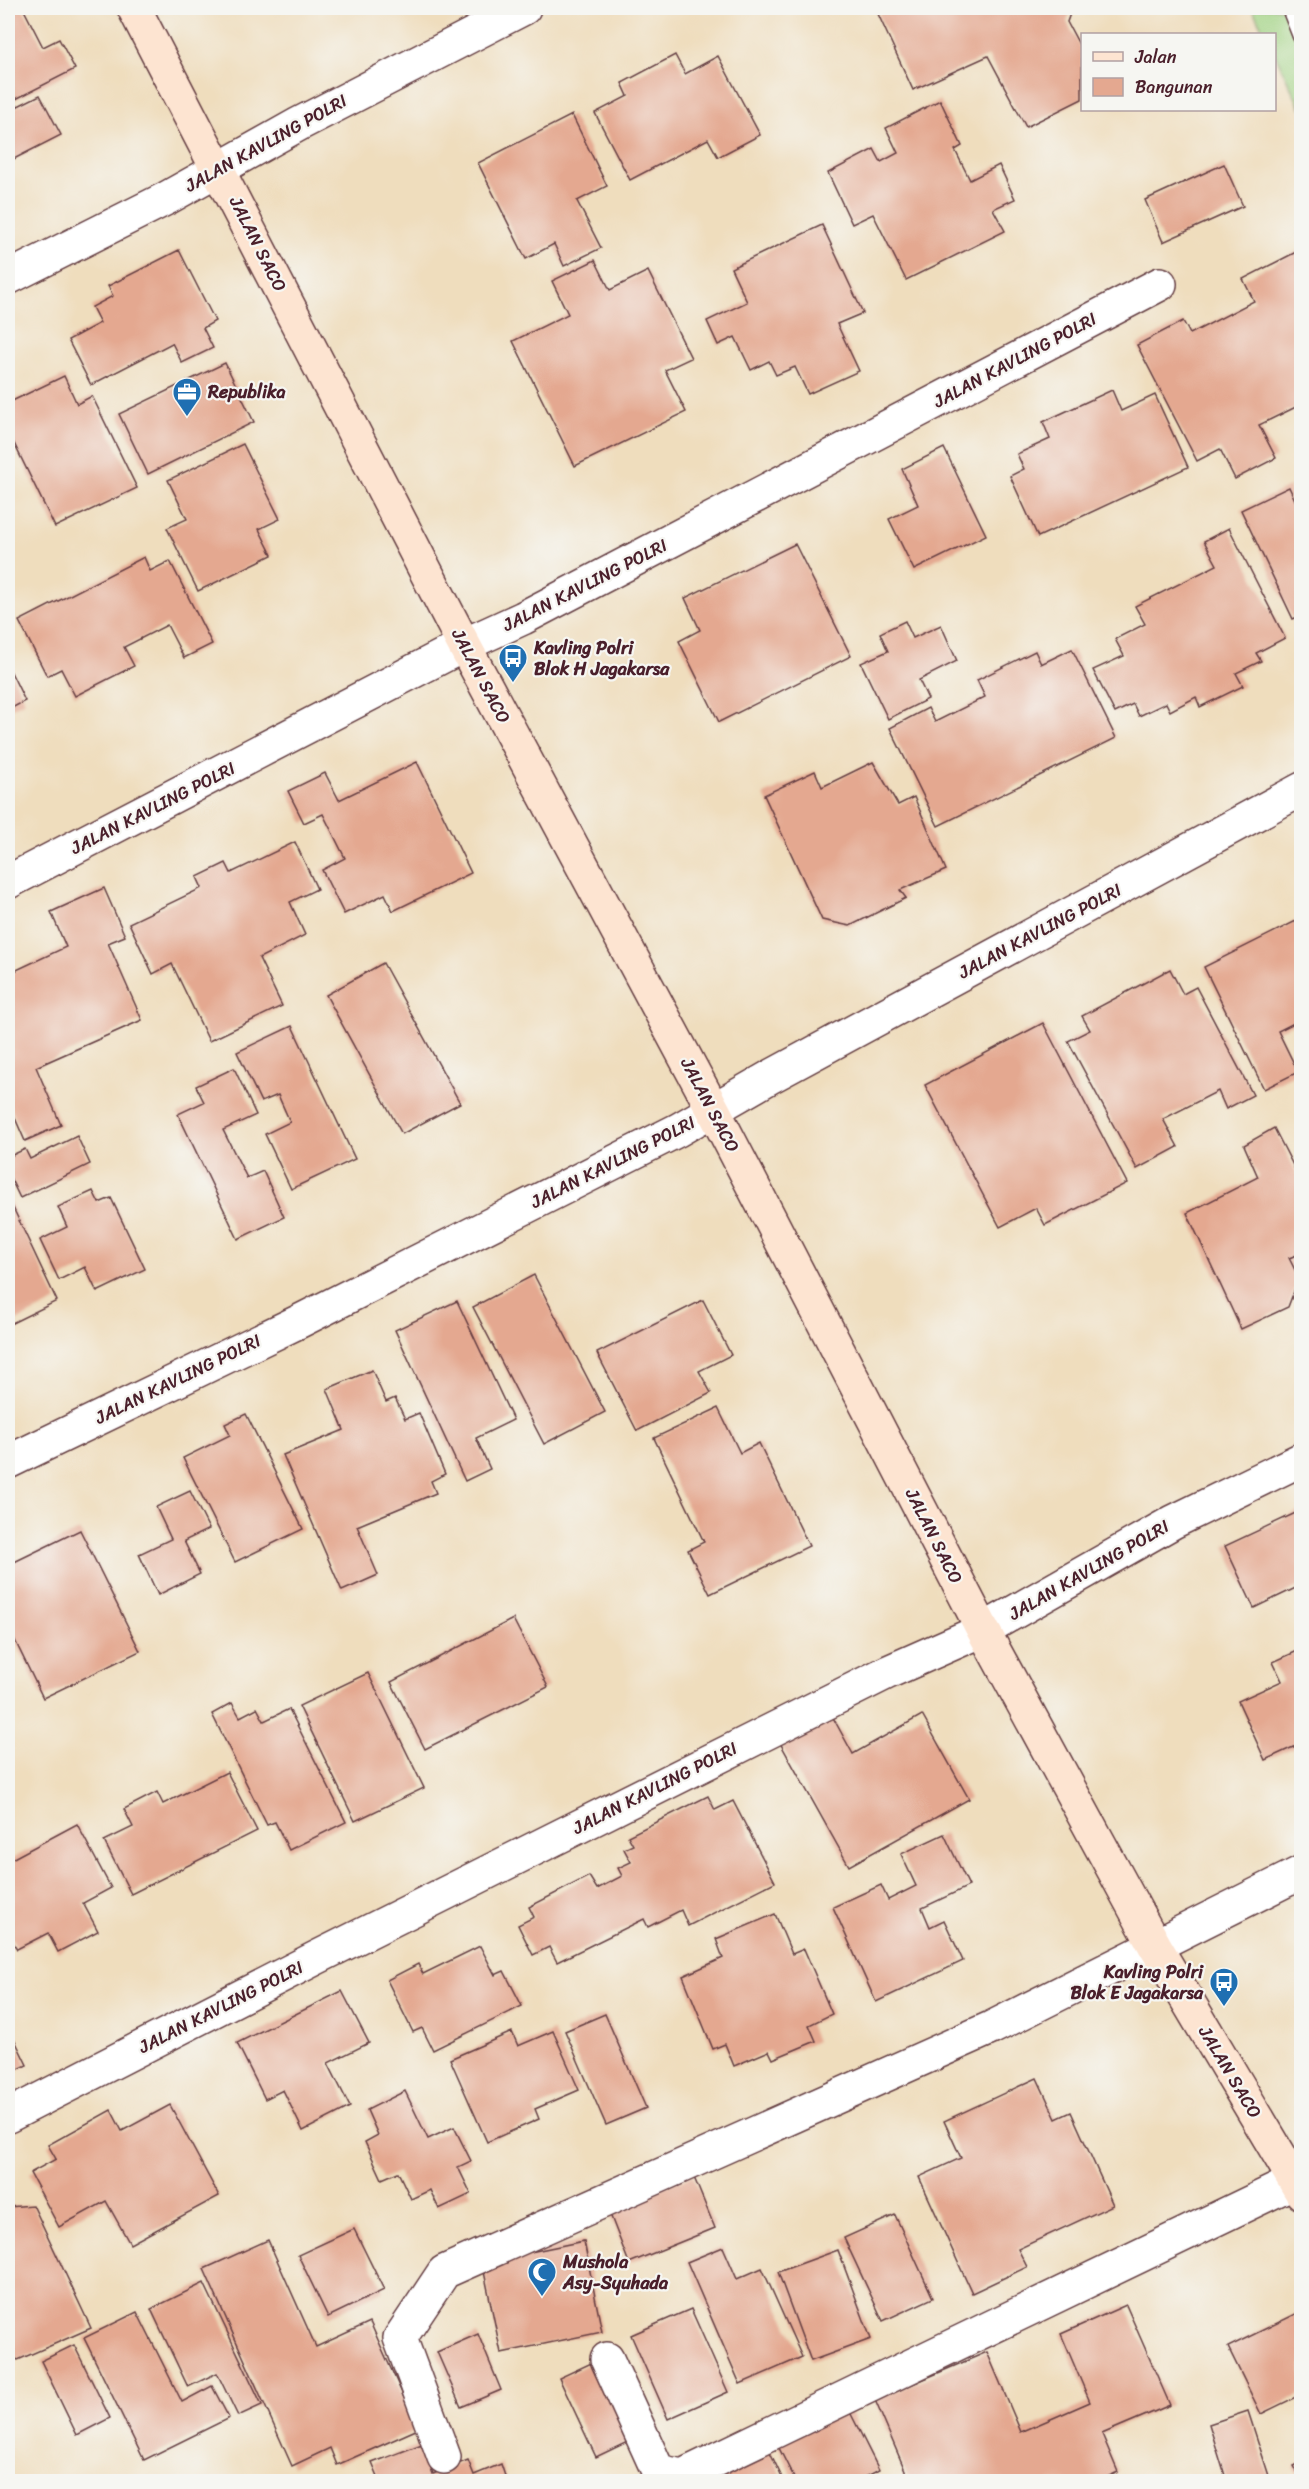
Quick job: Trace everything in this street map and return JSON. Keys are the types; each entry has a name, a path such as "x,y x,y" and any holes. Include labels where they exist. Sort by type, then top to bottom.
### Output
{"main road":[{"name":"JALAN SACO","path":"134,8 465,645 714,1111 983,1630 1155,1946 1298,2187"}],"street":[{"name":"JALAN KAVLING POLRI","path":"8,278 166,198 299,124 524,8"},
{"name":"JALAN KAVLING POLRI","path":"8,882 465,645 523,618 1160,284"},
{"name":"JALAN KAVLING POLRI","path":"8,1462 300,1321 714,1111 770,1077 1302,789"},
{"name":"JALAN KAVLING POLRI","path":"8,2116 327,1953 888,1672 983,1630 1173,1522 1302,1459"},
{"path":"444,2457 400,2338 444,2272 991,2028 1302,1872"},
{"path":"607,2359 658,2471 682,2476 1298,2187"}],"lane":[{"path":"1291,8 1302,36"}],"green space":[{"path":"1252,8 1301,8 1301,109 1276,56 1276,33 1264,33"}],"building":[{"path":"8,8 23,8 43,47 59,39 75,69 8,103"},
{"path":"892,8 1072,8 1067,22 1081,48 1081,100 1026,127 988,56 913,90 878,14"},
{"path":"675,55 685,74 718,56 760,135 718,157 708,139 630,180 595,113 628,96 622,83"},
{"path":"40,95 61,135 8,162 8,111"},
{"path":"940,100 962,146 955,150 970,180 999,165 1015,199 993,209 1005,231 906,280 873,214 852,224 828,173 874,149 881,162 898,153 886,128"},
{"path":"572,115 607,186 577,201 601,248 564,266 554,244 526,259 478,163"},
{"path":"1224,164 1243,206 1163,242 1145,200"},
{"path":"822,225 863,313 837,324 859,371 808,394 795,367 776,375 769,361 751,370 735,337 718,345 707,321 747,302 731,268"},
{"path":"1302,249 1302,404 1259,425 1276,458 1235,479 1220,449 1197,461 1137,345 1183,321 1190,334 1254,301 1243,279"},
{"path":"179,250 215,321 203,328 213,348 182,363 172,343 91,385 68,340 100,323 92,307 113,296 108,286"},
{"path":"595,260 610,290 648,271 691,358 665,370 686,412 575,466 513,341 568,314 552,281"},
{"name":"Republika","path":"225,363 254,422 148,474 119,414"},
{"path":"64,376 77,404 92,396 137,488 55,527 8,431 8,403"},
{"path":"1112,390 1121,411 1155,395 1188,467 1038,537 1010,476 1024,469 1017,454 1050,439 1043,422"},
{"path":"243,444 280,519 259,529 272,555 198,591 167,528 187,519 168,480"},
{"path":"944,448 986,535 914,570 889,519 918,505 902,469"},
{"path":"1289,487 1302,515 1302,615 1293,619 1241,510"},
{"path":"1229,528 1285,638 1256,653 1261,661 1236,673 1243,686 1200,707 1196,697 1170,711 1166,703 1139,716 1133,704 1115,713 1093,670 1124,656 1115,639 1145,624 1135,606 1217,565 1204,541"},
{"path":"795,544 851,656 719,722 679,641 700,630 685,598"},
{"path":"144,557 150,571 170,561 212,644 184,658 167,625 124,647 134,666 75,696 61,669 47,676 19,621"},
{"path":"905,621 913,638 941,625 957,661 919,680 928,699 888,719 861,663 888,651 880,633"},
{"path":"1072,649 1116,738 938,826 890,728 928,708 935,722 985,697 977,680 1035,651 1041,664"},
{"path":"8,666 25,701 8,710"},
{"path":"417,762 471,873 393,911 385,894 344,914 322,870 345,858 323,814 304,823 288,791 325,773 339,800"},
{"path":"873,762 898,805 914,797 946,870 900,890 906,898 850,926 822,920 764,795 815,771 822,787"},
{"path":"295,842 317,889 290,902 305,935 259,958 282,1006 209,1041 172,964 153,974 129,923 202,888 197,877 226,863 231,873"},
{"path":"104,888 125,936 108,943 142,1020 36,1067 61,1125 25,1141 8,1102 8,1079 12,1077 8,1066 8,974 66,947 51,912"},
{"path":"1302,918 1302,1019 1278,1031 1298,1072 1264,1089 1204,967"},
{"path":"383,963 460,1103 402,1134 326,995"},
{"path":"1170,969 1183,994 1196,987 1253,1095 1226,1109 1218,1091 1163,1119 1178,1147 1137,1169 1068,1041 1090,1030 1082,1016"},
{"path":"1043,1023 1127,1183 1045,1225 1036,1208 1000,1227 925,1085"},
{"path":"292,1026 355,1159 291,1189 265,1134 290,1122 278,1095 261,1102 237,1052"},
{"path":"234,1068 256,1115 223,1130 247,1178 263,1171 284,1217 238,1239 178,1114 204,1102 196,1086"},
{"path":"1274,1128 1302,1183 1302,1253 1289,1258 1299,1278 1288,1307 1241,1329 1187,1213 1258,1177 1244,1145"},
{"path":"77,1136 90,1164 20,1198 8,1173 8,1157 25,1149 30,1159"},
{"path":"93,1191 99,1203 111,1198 145,1269 97,1292 85,1267 59,1280 40,1240 67,1227 58,1207"},
{"path":"8,1197 57,1301 8,1325"},
{"path":"534,1275 605,1412 544,1444 473,1307"},
{"path":"703,1300 731,1355 699,1371 711,1393 637,1431 597,1353"},
{"path":"457,1301 513,1420 476,1438 490,1469 465,1481 395,1330"},
{"path":"372,1370 386,1402 395,1398 405,1419 419,1413 445,1474 431,1481 436,1493 357,1526 378,1575 342,1591 283,1455 344,1430 327,1389"},
{"path":"718,1408 740,1453 759,1443 809,1546 710,1594 688,1550 704,1542 654,1438"},
{"path":"246,1414 303,1529 235,1562 183,1458 230,1435 225,1424"},
{"path":"190,1491 209,1529 184,1541 200,1574 158,1595 139,1554 171,1539 156,1507"},
{"path":"1302,1510 1302,1585 1254,1608 1225,1546"},
{"path":"80,1530 140,1651 43,1698 8,1626 8,1565"},
{"path":"513,1619 548,1687 425,1749 391,1682"},
{"path":"1302,1649 1302,1743 1265,1760 1238,1701 1282,1681 1273,1662"},
{"path":"368,1673 424,1788 355,1821 299,1706"},
{"path":"232,1703 240,1717 257,1708 264,1721 289,1709 346,1822 289,1850 275,1822 267,1825 212,1714"},
{"path":"825,1703 853,1754 922,1715 969,1799 849,1866 774,1732"},
{"path":"227,1772 257,1831 131,1894 104,1841 133,1827 124,1809 157,1792 163,1804"},
{"path":"708,1796 715,1810 733,1801 775,1882 688,1926 681,1910 648,1927 644,1919 557,1962 549,1947 533,1955 518,1925 534,1917 529,1907 589,1876 597,1889 622,1876 618,1868 631,1862 624,1849 633,1845 628,1836"},
{"path":"77,1824 111,1888 83,1903 98,1931 58,1952 48,1933 17,1949 8,1934 8,1861"},
{"path":"944,1834 969,1886 922,1908 930,1927 944,1920 963,1961 876,2002 833,1907 881,1885 888,1900 916,1886 901,1854"},
{"path":"775,1914 792,1954 804,1949 832,2014 809,2025 816,2041 773,2059 769,2051 734,2066 725,2044 713,2049 683,1976 723,1958 716,1939"},
{"path":"480,1946 495,1975 504,1971 522,2006 433,2050 422,2028 413,2032 387,1980 418,1964 423,1974"},
{"path":"342,1991 369,2043 328,2063 350,2107 303,2131 283,2090 265,2099 237,2043"},
{"path":"605,2014 646,2108 606,2125 565,2031"},
{"path":"8,2026 27,2065 8,2074"},
{"path":"553,2031 579,2090 535,2109 539,2119 487,2142 450,2059 512,2032 518,2046"},
{"path":"1037,2078 1056,2119 1071,2112 1113,2205 1018,2249 1027,2267 972,2293 919,2177 961,2158 944,2121"},
{"path":"405,2091 428,2139 454,2127 471,2161 458,2167 471,2194 439,2209 430,2190 411,2199 398,2172 382,2179 365,2142 378,2135 367,2110"},
{"path":"170,2105 219,2196 130,2244 106,2201 59,2227 30,2173 56,2159 48,2145 111,2110 122,2131"},
{"path":"693,2175 715,2228 629,2263 608,2209"},
{"path":"33,2205 91,2328 18,2360 8,2355 8,2207"},
{"path":"895,2215 933,2298 883,2321 844,2238"},
{"path":"354,2229 384,2290 328,2317 298,2255"},
{"path":"268,2240 316,2347 370,2322 418,2429 337,2465 330,2448 292,2466 204,2269"},
{"name":"Mushola Asy-Syuhada","path":"584,2241 602,2332 501,2353 482,2262"},
{"path":"723,2247 737,2279 762,2268 802,2357 740,2384 687,2262"},
{"path":"838,2250 871,2339 811,2361 778,2272"},
{"path":"204,2283 262,2405 238,2416 217,2373 188,2387 151,2309"},
{"path":"1126,2305 1170,2405 1102,2434 1118,2472 1096,2482 910,2482 875,2400 987,2352 1021,2432 1090,2402 1061,2334"},
{"path":"691,2309 728,2392 668,2419 631,2335"},
{"path":"1302,2311 1302,2394 1261,2414 1228,2347"},
{"path":"137,2312 182,2402 212,2386 229,2418 144,2460 84,2338"},
{"path":"478,2334 501,2390 461,2407 437,2352"},
{"path":"74,2345 110,2418 77,2435 41,2361"},
{"path":"600,2359 636,2438 596,2457 559,2378"},
{"path":"846,2404 879,2470 856,2482 796,2482 775,2440"},
{"path":"1248,2411 1271,2482 1227,2482 1209,2424"},
{"path":"765,2441 784,2482 714,2482 708,2468"},
{"path":"422,2444 433,2474 468,2460 474,2475 501,2464 507,2482 380,2482 372,2463"},
{"path":"1302,2462 1302,2480 1294,2466"}],"place":[{"name":"Republika","path":"187,418"},
{"name":"Kavling Polri Blok H Jagakarsa","path":"513,684"},
{"name":"Kavling Polri Blok E Jagakarsa","path":"1224,2008"},
{"name":"Mushola Asy-Syuhada","path":"542,2298"}]}
